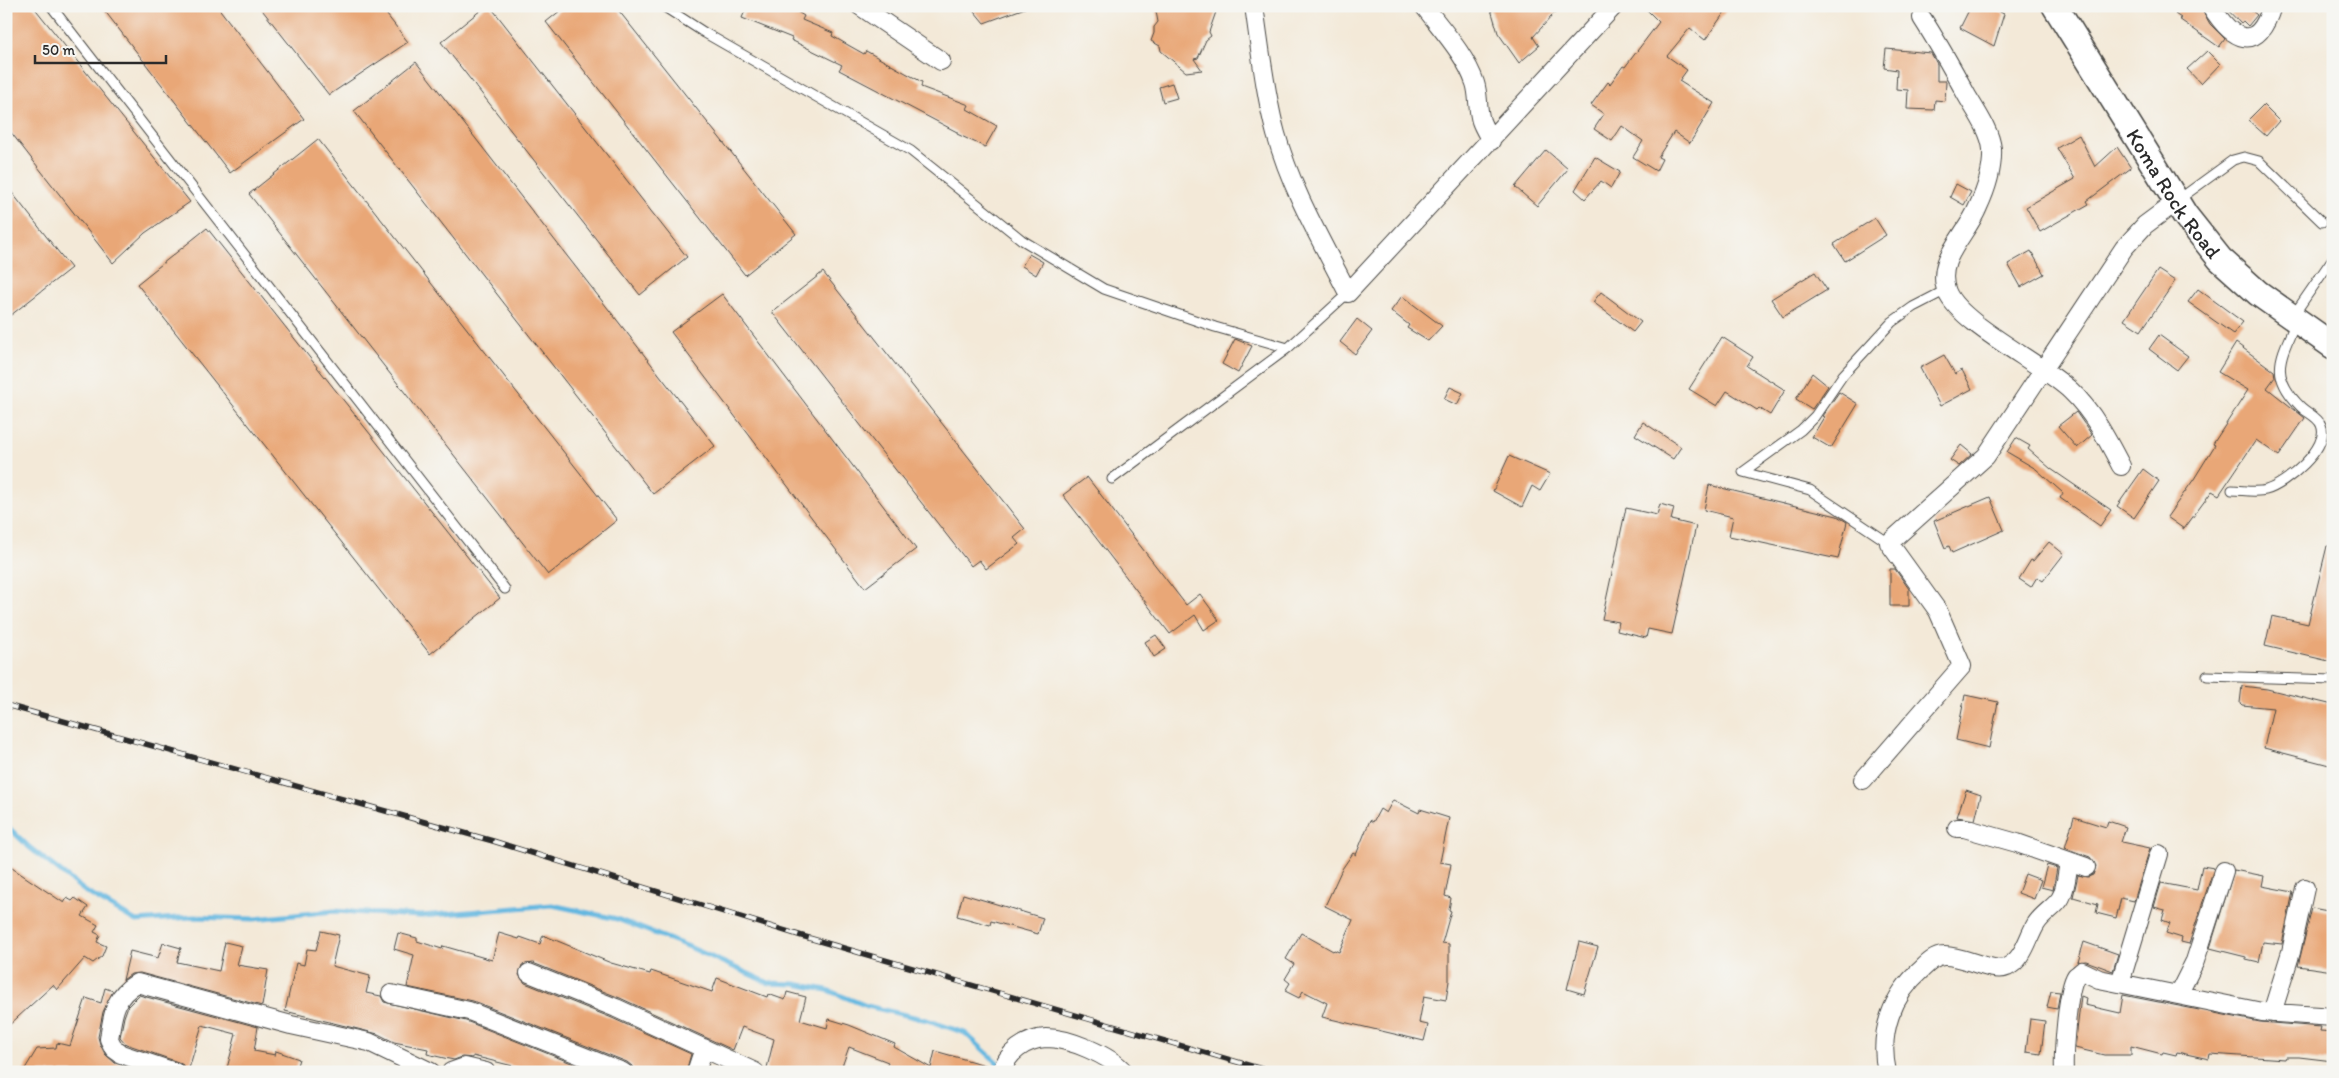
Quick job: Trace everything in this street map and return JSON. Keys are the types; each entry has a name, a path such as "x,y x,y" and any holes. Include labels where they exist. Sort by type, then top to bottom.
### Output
{"main road":[{"name":"Koma Rock Road","path":"2056,6 2176,202 2220,259 2258,293 2333,346"}],"street":[{"path":"860,6 941,61"},
{"path":"1254,6 1276,132 1282,152 1321,240 1348,293 1491,141 1614,6"},
{"path":"1424,6 1454,46 1475,82 1479,98 1481,121 1491,141"},
{"path":"2211,6 2222,25 2232,34 2241,38 2250,37 2260,30 2268,20 2272,6"},
{"path":"1922,18 1945,53 1982,122 1992,147 1991,168 1978,208 1945,263 1943,282 1946,290 1950,299 1964,314 2045,370 2071,391 2100,426 2121,466"},
{"path":"1863,780 1962,666 1938,611 1889,543 1986,456 2045,370 2124,248 2145,225 2176,202"},
{"path":"1887,1072 1884,1058 1885,1043 1892,1008 1899,992 1909,980 1938,956 1952,956 1997,969 2006,968 2012,964 2023,951 2037,922 2061,898 2077,864 2017,843 1964,828 1957,828"},
{"path":"2120,983 2159,854"},
{"path":"2178,995 2194,961 2224,871"},
{"path":"2272,1013 2291,952 2305,888"},
{"path":"2064,1072 2064,1034 2076,976 2082,971 2099,979 2272,1013 2333,1017"},
{"path":"529,973 616,1008 755,1072"},
{"path":"174,1072 121,1054 114,1049 109,1039 115,1007 126,990 137,983 291,1025 369,1042 431,1072"},
{"path":"390,994 469,1011 623,1072"},
{"path":"1002,1072 1004,1062 1015,1050 1028,1043 1046,1038 1066,1042 1102,1054 1124,1072"},
{"path":"696,1072 704,1048"},
{"path":"451,1072 465,1068 486,1072"}],"lane":[{"path":"51,6 505,589"},
{"path":"663,6 705,33 911,151 1022,240 1104,289 1215,327 1288,348"},
{"path":"2176,202 2233,160 2244,157 2259,161 2322,222"},
{"path":"2232,490 2264,491 2279,485 2292,477 2318,444 2322,432 2321,424 2294,400 2279,369 2294,320 2333,258"},
{"path":"1889,543 1810,490 1743,472 1800,430 1815,416 1843,375 1892,322 1913,307 1946,290"},
{"path":"1112,479 1288,348 1348,293"},
{"path":"2207,676 2333,680"}],"building":[{"path":"6,6 33,6 190,202 145,233 113,263 6,126"},
{"path":"101,6 217,6 304,119 230,173"},
{"path":"259,6 380,6 408,42 329,95"},
{"path":"486,6 490,6 687,257 640,295 441,42"},
{"path":"566,6 615,6 796,234 745,275 546,22"},
{"path":"747,6 788,6 804,16 802,20 833,33 832,36 864,54 866,51 922,82 921,87 969,105 967,109 997,126 985,147 957,134 957,132 839,70 842,65 791,40 792,38 742,18"},
{"path":"970,6 1025,6 1025,8 984,23"},
{"path":"1155,6 1218,6 1209,32 1211,36 1206,40 1198,58 1194,59 1202,70 1186,72 1161,51 1160,46 1151,41 1154,27 1158,22"},
{"path":"1490,6 1561,6 1533,37 1539,46 1519,63 1498,33"},
{"path":"1643,6 1729,6 1705,40 1690,28 1667,56 1687,70 1679,81 1714,103 1690,143 1674,132 1658,157 1662,159 1656,171 1633,157 1643,141 1622,126 1612,141 1594,129 1604,114 1591,105 1608,82 1610,84 1623,66 1625,67 1659,22"},
{"path":"1971,6 1988,6 2004,14 1994,46 1960,28"},
{"path":"2174,6 2200,6 2210,24 2225,39 2219,47 2179,19 2181,18 2175,14 2178,12"},
{"path":"2224,6 2257,6 2252,11 2257,15 2248,26 2243,21 2241,24"},
{"path":"1886,49 1931,53 1937,64 1937,81 1946,81 1945,101 1935,100 1934,110 1907,109 1908,90 1896,89 1897,70 1884,68"},
{"path":"2207,51 2220,64 2201,84 2187,69"},
{"path":"416,62 715,446 653,494 354,111"},
{"path":"1172,83 1177,98 1163,102 1159,87"},
{"path":"2263,105 2279,121 2266,136 2248,120"},
{"path":"2079,135 2095,167 2117,147 2131,168 2087,201 2089,204 2040,232 2026,207 2075,179 2057,148"},
{"path":"318,139 617,520 548,575 249,194"},
{"path":"1546,150 1568,169 1537,206 1515,187"},
{"path":"1595,157 1620,172 1611,188 1601,181 1585,199 1575,190"},
{"path":"1956,184 1971,192 1964,205 1950,197"},
{"path":"6,185 71,268 6,319"},
{"path":"1875,218 1886,235 1845,261 1834,244"},
{"path":"207,228 500,598 430,654 137,284"},
{"path":"2031,251 2044,274 2021,287 2008,264"},
{"path":"1029,254 1043,262 1036,275 1022,266"},
{"path":"2158,270 2175,281 2141,331 2124,320"},
{"path":"823,272 1025,529 1014,538 1019,544 986,569 979,560 971,566 772,312"},
{"path":"1815,272 1827,290 1783,317 1771,299"},
{"path":"2198,289 2243,322 2233,334 2188,302"},
{"path":"1601,292 1641,322 1633,332 1593,302"},
{"path":"722,294 916,549 865,588 671,332"},
{"path":"1402,296 1442,326 1428,341 1407,328 1409,325 1391,311"},
{"path":"1357,319 1372,331 1355,354 1340,342"},
{"path":"2159,335 2188,356 2177,370 2149,349"},
{"path":"1722,337 1753,357 1747,366 1785,390 1770,415 1759,408 1757,410 1727,391 1717,406 1689,389"},
{"path":"1235,339 1252,346 1238,373 1222,364"},
{"path":"2236,343 2274,371 2275,377 2267,388 2305,418 2279,456 2256,440 2219,495 2212,491 2184,529 2167,517 2194,479 2215,445 2213,444 2248,390 2218,372"},
{"path":"1944,355 1955,374 1962,370 1972,389 1940,406 1920,368"},
{"path":"1812,373 1828,386 1812,409 1796,399"},
{"path":"1450,387 1463,393 1457,405 1444,399"},
{"path":"1839,392 1858,404 1831,448 1812,437 1824,417 1822,416"},
{"path":"2076,412 2092,435 2077,448 2058,426"},
{"path":"1643,422 1681,447 1673,459 1635,435"},
{"path":"2016,438 2030,446 2028,449 2051,469 2111,510 2100,526 2060,498 2063,493 2036,469 2007,452"},
{"path":"1961,445 1972,454 1959,466 1950,460"},
{"path":"1509,456 1550,474 1540,491 1532,486 1522,507 1493,491"},
{"path":"2143,469 2159,481 2134,518 2117,506"},
{"path":"1087,477 1186,605 1200,594 1219,620 1204,630 1195,615 1170,634 1063,495"},
{"path":"1709,485 1837,516 1847,522 1838,559 1729,536 1733,517 1704,510"},
{"path":"1990,497 2004,530 1952,553 1949,546 1945,548 1934,521"},
{"path":"1660,504 1674,508 1671,520 1696,526 1672,634 1648,629 1646,638 1617,631 1619,622 1602,619 1626,508 1657,515"},
{"path":"2049,542 2064,554 2043,581 2037,577 2031,587 2019,579 2031,560 2033,561"},
{"path":"2327,546 2333,546 2333,662 2265,646 2272,616 2308,624"},
{"path":"1890,569 1895,569 1909,589 1909,606 1890,606"},
{"path":"1156,635 1166,649 1154,657 1145,642"},
{"path":"2242,686 2267,689 2333,705 2333,766 2264,748 2273,708 2242,705 2240,703"},
{"path":"1965,695 1998,702 1989,748 1956,740"},
{"path":"1966,790 1981,795 1975,820 1957,817"},
{"path":"1393,800 1419,813 1420,809 1449,818 1440,862 1451,864 1445,896 1451,898 1449,910 1451,911 1442,943 1449,944 1449,981 1446,1000 1424,996 1419,1023 1428,1025 1424,1041 1322,1017 1327,1003 1303,991 1299,998 1285,991 1290,983 1285,979 1294,964 1286,959 1301,933 1333,951 1339,952 1353,920 1325,906 1342,869 1353,853 1356,855 1370,820 1373,822 1380,809 1386,813"},
{"path":"2074,817 2106,827 2108,821 2126,827 2121,842 2150,848 2134,901 2121,898 2116,918 2096,913 2098,904 2073,897 2078,875 2088,877 2093,875 2096,866 2090,857 2065,848"},
{"path":"6,864 64,903 67,898 72,901 75,898 88,907 82,916 98,925 94,932 100,935 97,942 106,946 102,956 93,963 85,958 57,990 53,985 6,1028"},
{"path":"2047,865 2057,868 2053,890 2041,887"},
{"path":"2202,866 2214,868 2189,944 2181,942 2182,938 2166,933 2170,923 2162,920 2165,910 2154,907 2161,883 2197,890"},
{"path":"2234,870 2264,876 2262,886 2293,892 2282,944 2263,942 2259,962 2210,948"},
{"path":"2025,874 2041,880 2034,899 2018,893"},
{"path":"963,894 1043,918 1038,934 991,921 990,925 957,916"},
{"path":"2312,908 2333,912 2333,971 2298,966"},
{"path":"321,931 339,935 332,966 370,976 366,993 381,996 384,1002 466,1021 594,1072 537,1072 473,1056 473,1058 462,1057 454,1060 427,1054 428,1049 394,1042 378,1034 285,1011 296,963 304,965 307,949 316,950"},
{"path":"398,933 417,938 417,941 442,949 443,946 492,960 499,933 519,939 520,937 540,944 543,935 611,963 650,974 651,971 712,992 717,978 767,997 768,994 785,1000 787,992 806,997 800,1020 827,1028 829,1019 849,1025 895,1044 894,1047 931,1068 935,1051 992,1067 992,1072 884,1072 888,1062 849,1047 840,1072 766,1072 774,1039 742,1027 733,1050 620,998 533,963 522,965 519,975 525,983 612,1018 691,1054 686,1072 633,1072 632,1066 627,1062 473,1001 407,987 414,955 394,949"},
{"path":"225,942 242,946 237,965 268,970 262,1006 140,973 131,974 123,980 130,951 158,958 163,943 181,948 177,962 219,971"},
{"path":"1579,942 1598,947 1584,994 1567,989"},
{"path":"2084,942 2118,954 2113,971 2086,961 2078,962"},
{"path":"105,988 113,991 103,1012 98,1037 100,1044 105,1054 115,1063 141,1072 23,1072 37,1049 56,1048 57,1043 70,1046 86,998 101,1003"},
{"path":"2051,991 2060,992 2057,1009 2047,1007"},
{"path":"139,995 258,1027 254,1051 275,1055 276,1051 299,1059 295,1072 226,1072 236,1034 202,1025 188,1072 185,1072 183,1065 178,1062 126,1044 120,1037 124,1017 128,1006"},
{"path":"2123,995 2260,1022 2321,1027 2320,1031 2333,1032 2333,1061 2299,1057 2286,1057 2285,1059 2210,1054 2209,1059 2177,1052 2176,1055 2163,1052 2162,1054 2131,1046 2131,1055 2104,1055 2075,1048 2081,996 2086,998 2085,1005 2120,1013"},
{"path":"2030,1019 2045,1021 2041,1054 2026,1052"}],"waterway":[{"path":"6,825 29,847 86,892 136,921 193,917 254,919 334,911 421,916 552,905 617,919 687,946 769,983 795,984 827,990 867,1006 927,1020 965,1033 1000,1065"}],"railway":[{"path":"6,705 493,841 802,936 1272,1072"}]}
